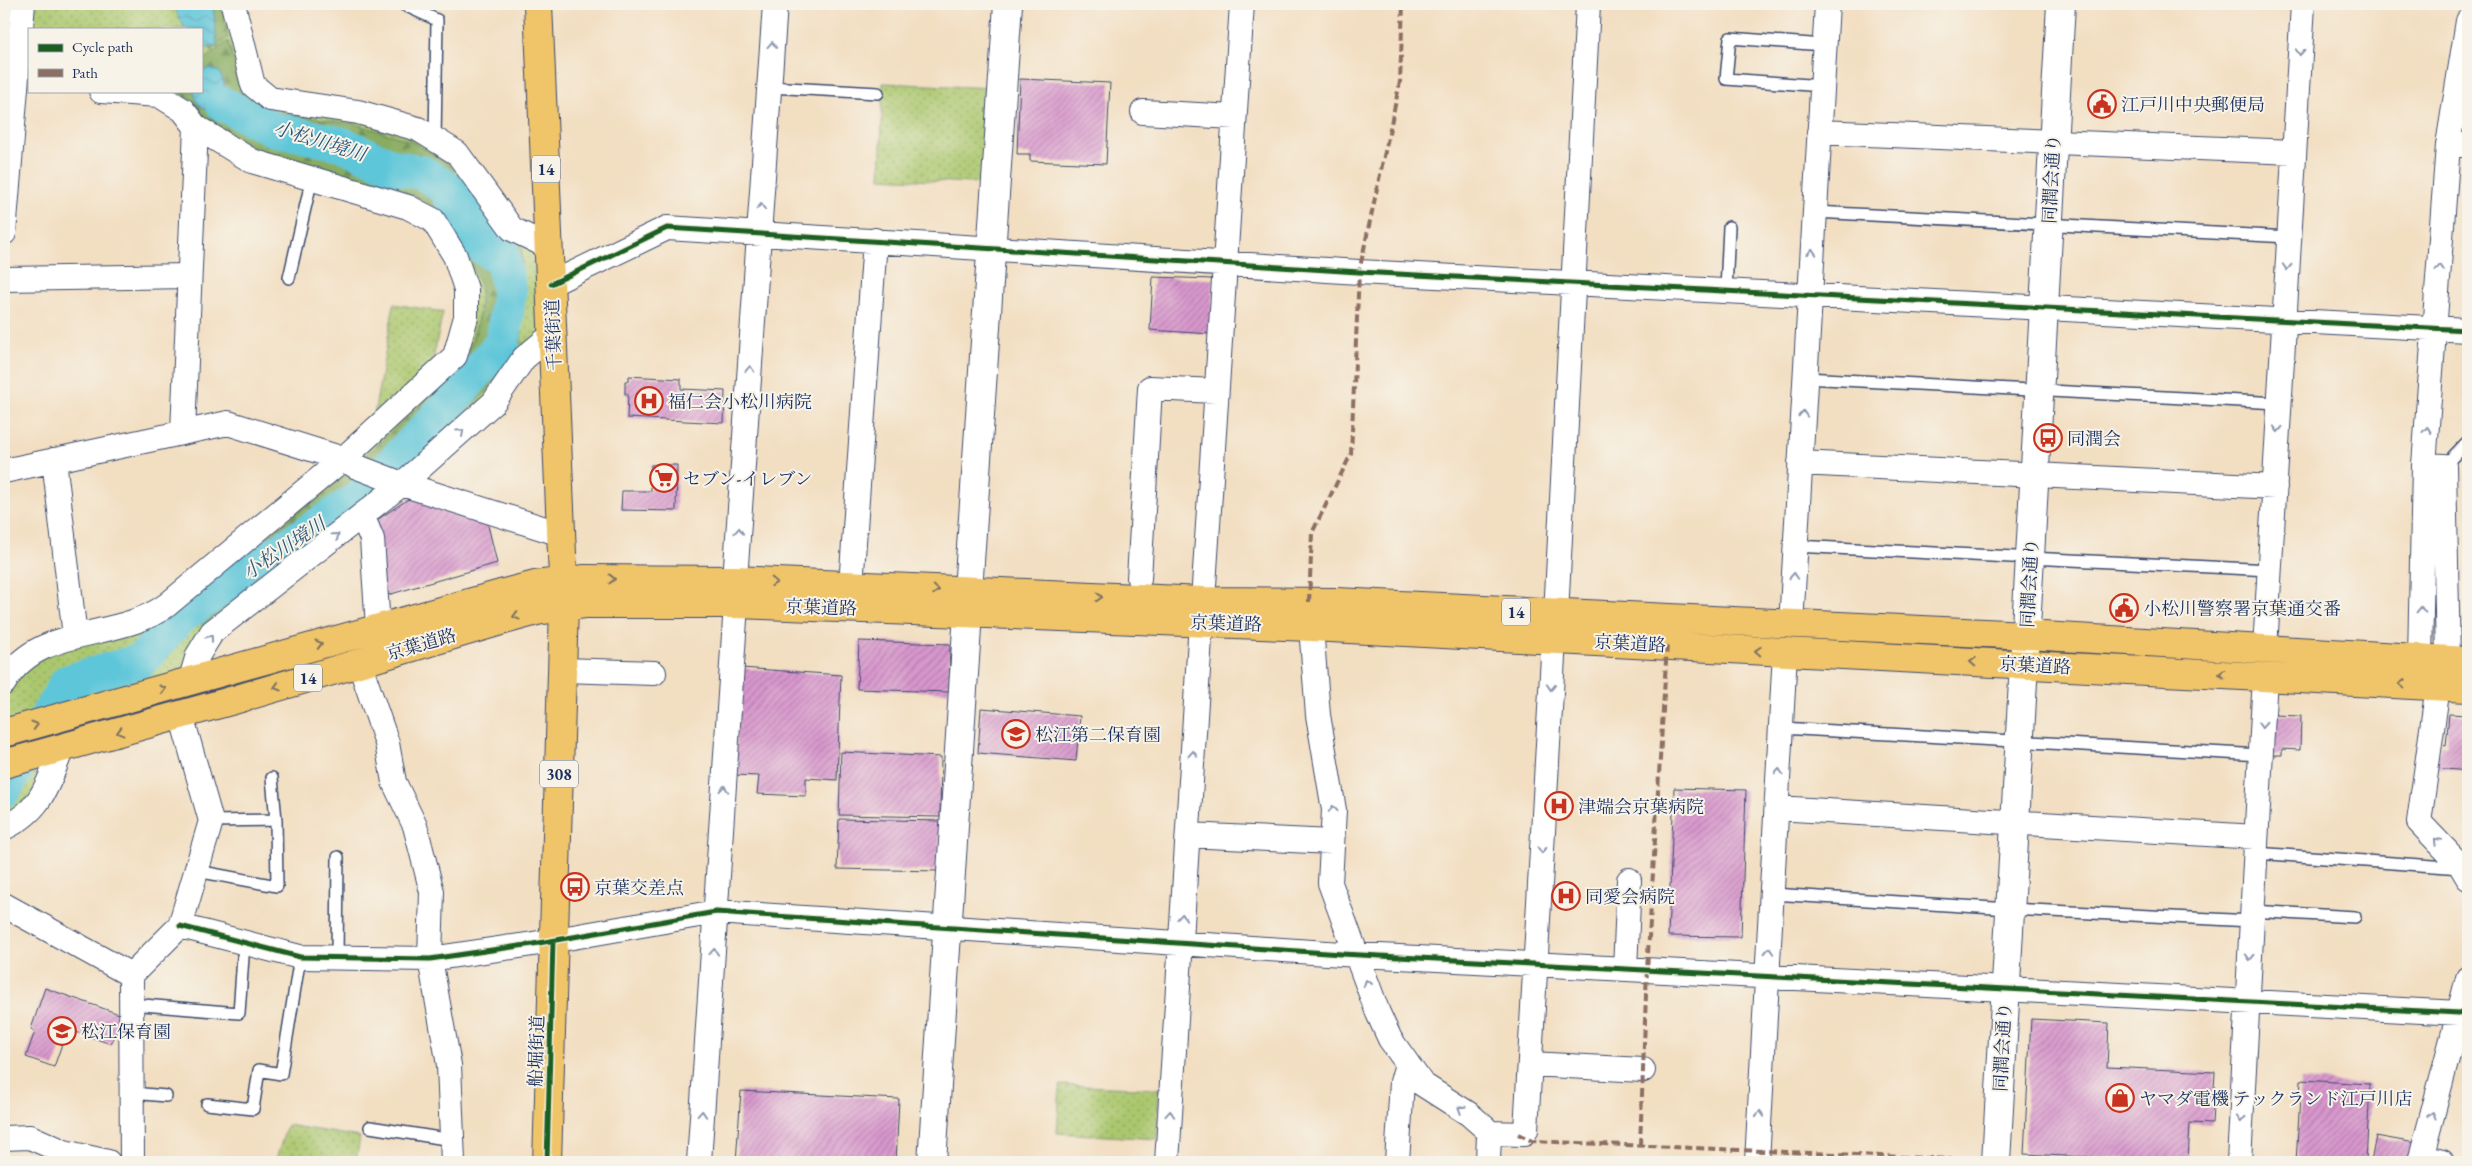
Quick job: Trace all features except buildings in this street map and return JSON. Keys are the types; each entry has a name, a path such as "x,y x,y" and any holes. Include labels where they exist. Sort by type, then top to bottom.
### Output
{"main road":[{"name":"千葉街道","path":"538,4 564,594"},
{"name":"京葉道路","path":"4,764 181,715 504,620 564,594 607,579 736,592 1202,612 1311,627 1791,625 2026,635 2458,660"},
{"name":"京葉道路","path":"4,733 190,682 378,627 535,585 564,594"},
{"name":"京葉道路","path":"736,592 851,586 968,602"},
{"name":"船堀街道","path":"547,1162 564,594"},
{"name":"京葉道路","path":"1202,612 1336,602 1785,652 2468,688"}],"street":[{"path":"4,233 23,4"},
{"path":"233,4 253,85 270,99 358,112 418,130 457,154 512,229 549,247"},
{"path":"699,1162 775,4"},
{"path":"932,1162 1008,4"},
{"path":"1167,1162 1242,4"},
{"path":"1311,627 1318,714 1334,810 1330,883 1378,1013 1406,1064 1424,1086 1469,1114 1489,1134 1524,1134 1526,1130 1555,626 1588,4"},
{"path":"1791,625 1827,4"},
{"name":"同潤会通り","path":"1996,1162 2061,4"},
{"path":"2265,649 2303,4"},
{"path":"2420,659 2434,466 2436,328 2458,145 2468,21"},
{"path":"4,684 20,662 33,652 49,644 152,616 349,462 455,356 466,317 466,289 455,256 433,220 408,207 252,161 196,127 183,110 158,95 115,92"},
{"path":"1143,112 1234,116"},
{"path":"183,432 196,127"},
{"path":"1819,132 2294,152"},
{"path":"551,284 668,228 760,232 1360,272 2468,330"},
{"path":"851,586 875,240"},
{"path":"4,279 189,276"},
{"path":"190,682 198,655 212,632 362,515 397,482 493,403 524,358 553,334"},
{"path":"1139,580 1150,388 1216,391"},
{"path":"4,471 228,423 349,462 397,482 561,534"},
{"path":"54,460 75,636"},
{"path":"1800,463 2275,487"},
{"path":"2434,466 2458,660"},
{"path":"362,515 372,539 378,627"},
{"path":"1757,1162 1785,652"},
{"path":"358,662 387,743 394,782 415,826 432,892 430,959 449,1065 452,1151"},
{"path":"563,670 654,673"},
{"path":"2239,1162 2265,676"},
{"path":"2438,686 2419,822 2465,873"},
{"path":"132,1162 131,975 180,926 211,822 181,715"},
{"path":"4,828 19,821 44,795 57,749"},
{"path":"1777,808 2015,824 2256,845"},
{"path":"1188,835 1332,842"},
{"path":"1625,968 1629,880"},
{"path":"4,905 131,975"},
{"path":"180,926 300,956 430,959 553,941 716,912 1181,944 2464,1015"},
{"path":"2428,1161 2464,1015 2468,978"},
{"path":"1397,1162 1402,1082 1406,1064"},
{"path":"1530,1064 1643,1070"},
{"path":"1488,1162 1489,1134"},
{"path":"4,1138 30,1137 64,1152 108,1162"}],"lane":[{"path":"402,4 437,20 435,140"},
{"path":"1822,86 1726,79 1730,38 1824,45"},
{"path":"769,87 878,93"},
{"path":"288,278 312,178"},
{"path":"1814,212 2289,237"},
{"path":"1726,290 1729,227"},
{"path":"1805,378 2279,403"},
{"path":"2434,466 2468,441"},
{"path":"1796,546 2270,570"},
{"path":"1781,728 2260,755"},
{"path":"197,871 277,886 276,820 272,778"},
{"path":"211,822 276,820"},
{"path":"2256,845 2465,873"},
{"path":"337,958 338,857"},
{"path":"1772,894 2010,909 2355,917"},
{"path":"131,1004 239,1013 244,943"},
{"path":"207,1104 253,1110 259,1070 281,1074 300,956"},
{"path":"132,1093 166,1096"},
{"path":"370,1127 452,1151"}],"green space":[{"path":"23,4 233,4 253,85 453,151 512,229 549,247 553,334 510,379 241,612 190,682 4,733 4,683 20,662 152,616 437,374 466,317 433,220 252,161 183,110 105,92 202,92 202,28 28,28 28,86 16,85"},
{"path":"200,4 221,4 228,37 211,51"},
{"path":"228,41 242,93 267,111 356,124 411,141 448,163 491,230 522,247 521,343 485,393 392,476 357,463 466,363 479,315 481,287 464,247 447,214 419,197 259,150 205,118 193,101 178,92 202,92 202,62"},
{"path":"883,83 993,88 987,184 880,178"},
{"path":"394,304 443,312 431,369 373,420"},
{"path":"351,468 386,481 203,625 178,611"},
{"path":"42,772 32,797 4,822 4,783"},
{"path":"1060,1085 1159,1089 1157,1139 1057,1133"},
{"path":"287,1125 360,1137 356,1162 275,1162"}],"water":[{"path":"172,4 213,4 217,46 205,48 202,45 202,28 185,28"},
{"path":"210,68 218,71 225,86 223,104 213,108 203,108 196,100 194,92 202,92 202,72"}],"waterway":[{"name":"小松川境川","path":"4,790 67,682 142,660 180,617 359,498 451,402 503,342 509,291 497,228 445,187 423,173 394,167 342,144 273,129 223,104"},
{"name":"小松川境川","path":"448,192 469,238 502,260"}],"marked path":[{"path":"1309,602 1312,533 1351,454 1359,272 1400,82 1403,4"},
{"path":"1640,1145 1647,970 1667,645"},
{"path":"1518,1134 1532,1141 1996,1161"}],"cycle path":[{"path":"551,284 667,228 1359,272 2468,330"},
{"path":"180,926 300,957 430,959 533,944 716,912 1342,954 2459,1013"},
{"path":"547,1162 553,941"}],"place":[{"name":"江戸川中央郵便局","path":"2102,104"},
{"name":"福仁会小松川病院","path":"649,401"},
{"name":"同潤会","path":"2048,438"},
{"name":"セブン-イレブン","path":"664,478"},
{"name":"小松川警察署京葉通交番","path":"2124,608"},
{"name":"松江第二保育園","path":"1016,734"},
{"name":"津端会京葉病院","path":"1559,806"},
{"name":"京葉交差点","path":"575,887"},
{"name":"同愛会病院","path":"1566,896"},
{"name":"松江保育園","path":"62,1031"},
{"name":"ヤマダ電機 テックランド江戸川店","path":"2120,1098"}]}
